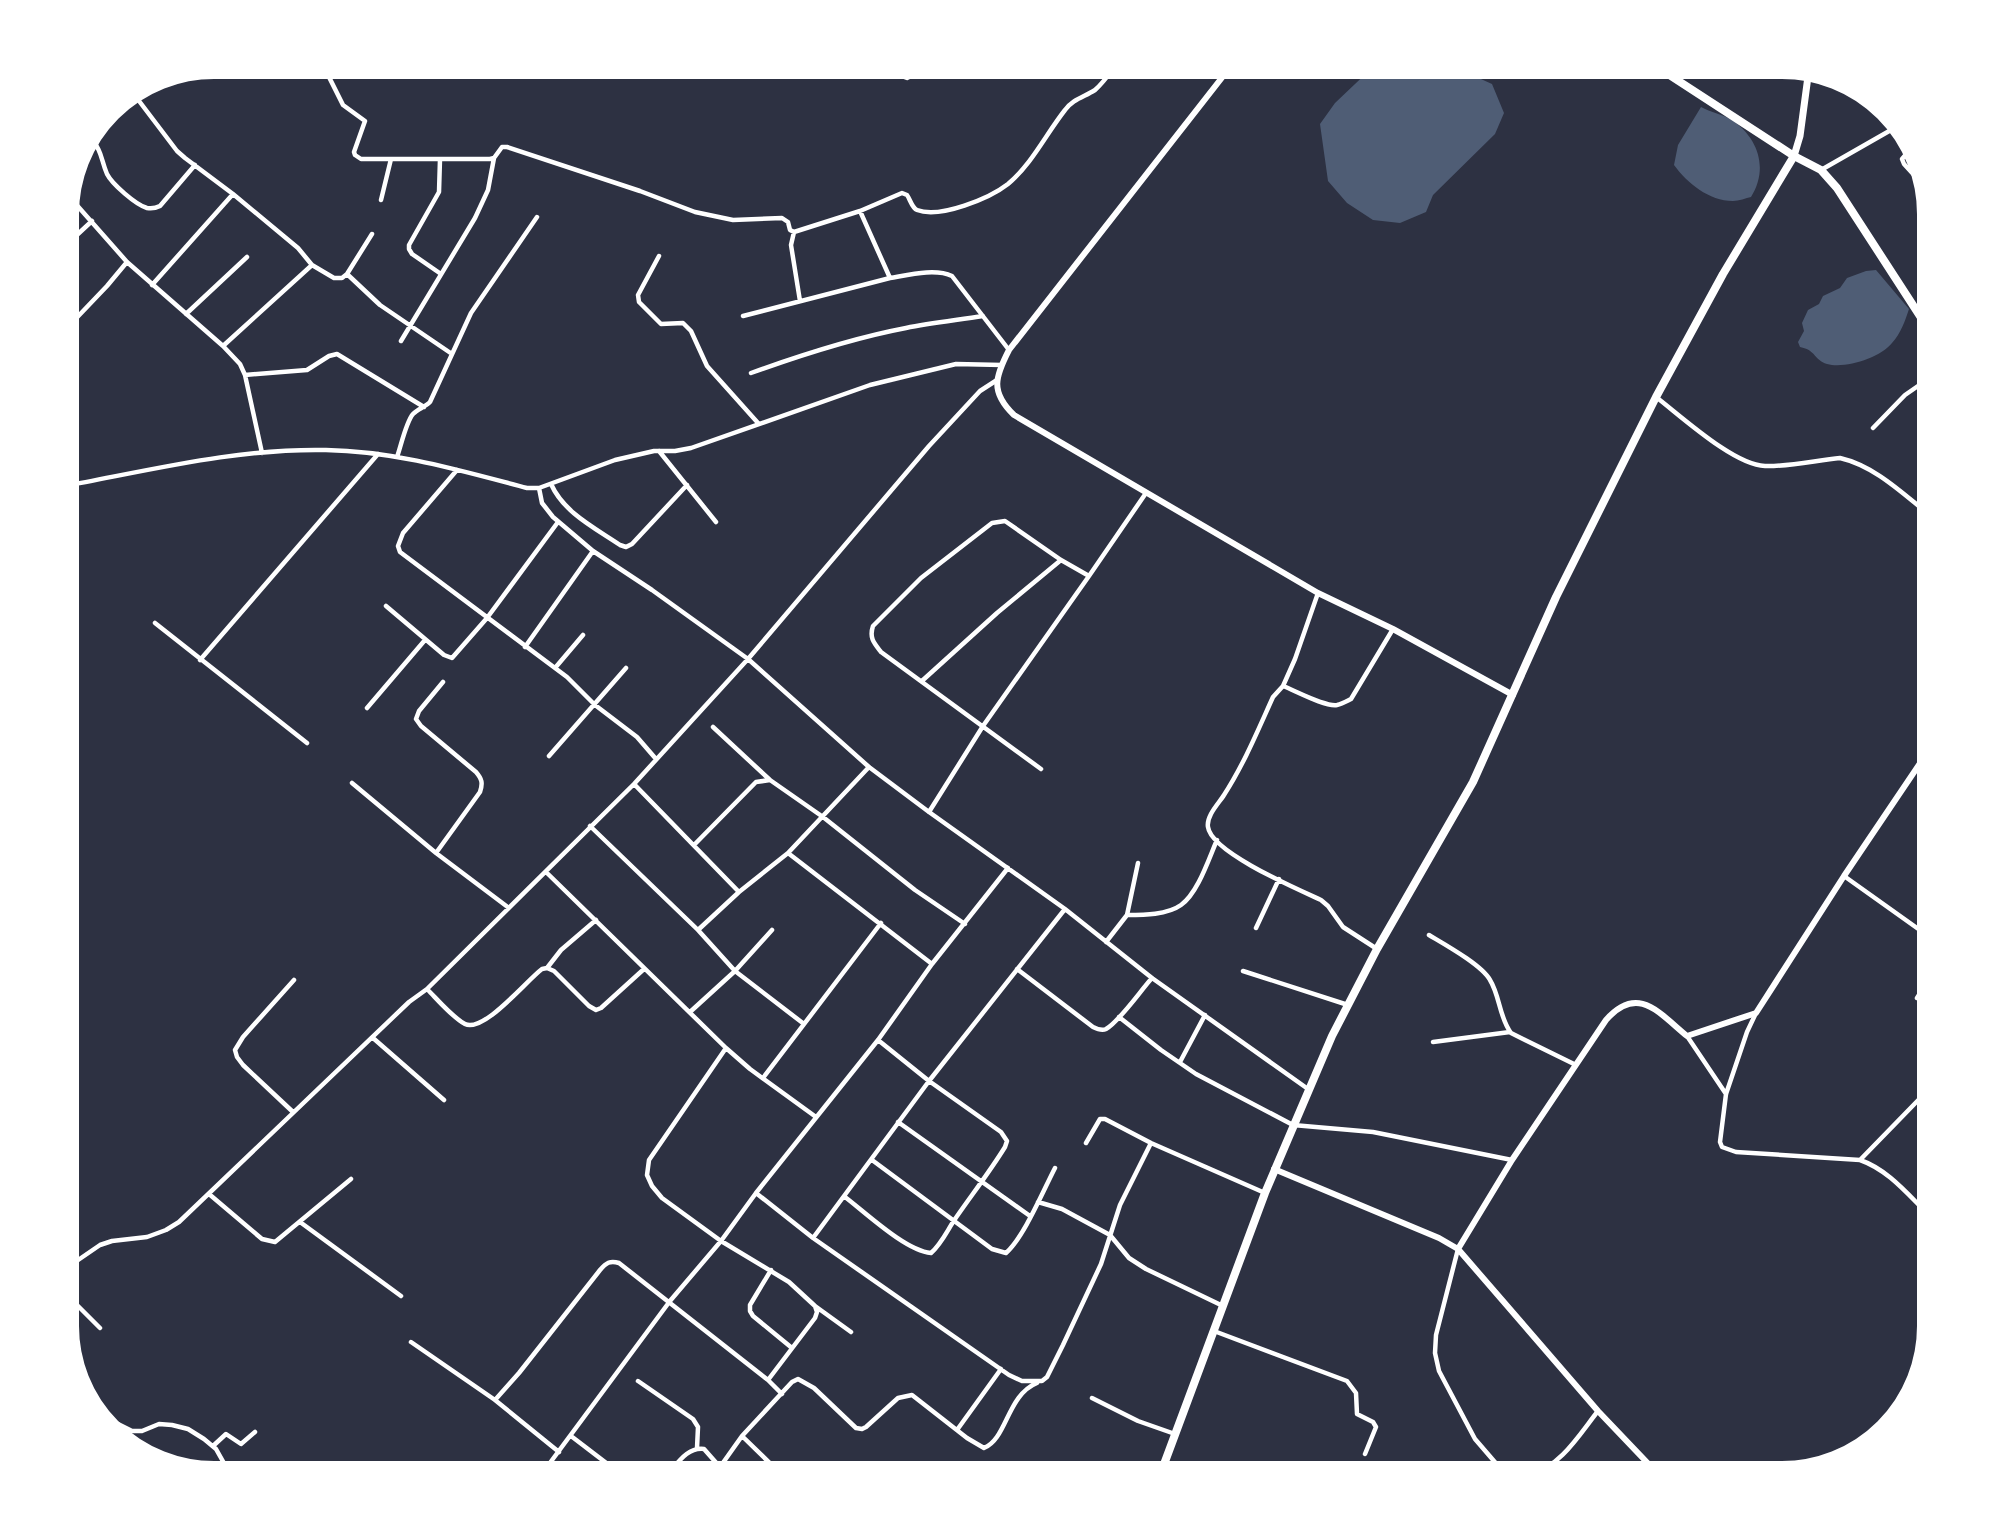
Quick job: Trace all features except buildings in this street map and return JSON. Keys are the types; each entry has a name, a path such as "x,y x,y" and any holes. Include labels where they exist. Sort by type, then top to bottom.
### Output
{"highway":[{"path":"1164,1465 1274,1169 1308,1089 1348,1005 1377,949 1473,782 1556,597 1656,397 1723,274 1794,156 1670,75"}],"main road":[{"path":"1808,78 1800,136 1794,156 1821,170 1837,188 1921,316"}],"street":[{"path":"328,75 343,105 365,122 355,146 355,155 361,159 494,158"},
{"path":"899,75 907,78 913,75"},
{"path":"794,232 860,212 902,193 908,195 914,207 919,211 946,212 993,193 1009,183 1035,154 1064,110 1073,101 1095,89 1107,75"},
{"path":"1224,75 1009,350 997,380 997,393 1014,415 1146,493 1318,593 1393,629 1513,695"},
{"path":"137,98 177,151 298,248 312,265 334,278 342,278 347,274 372,234"},
{"path":"1821,170 1893,130"},
{"path":"95,143 102,154 107,174 114,184 145,208 153,209 160,206 195,165"},
{"path":"401,341 483,203 494,158 502,147 640,191 695,212 733,220 782,218 788,222 790,230 794,232"},
{"path":"1907,153 1902,159 1916,177"},
{"path":"381,200 391,159"},
{"path":"440,159 439,192 409,245 409,249 412,254 441,274"},
{"path":"152,285 233,194"},
{"path":"75,203 127,262 223,346 240,364 245,375 262,453"},
{"path":"860,212 890,278"},
{"path":"398,457 410,419 416,411 430,402 471,313 537,217"},
{"path":"75,237 92,221"},
{"path":"794,232 791,244 800,301"},
{"path":"659,256 638,295 639,302 661,324 683,323 691,331 707,366 758,423"},
{"path":"186,314 247,257"},
{"path":"75,320 127,262"},
{"path":"223,346 312,265"},
{"path":"743,316 890,278 945,273 959,283 1009,350"},
{"path":"347,274 380,305 452,354"},
{"path":"751,373 795,357 886,332 983,316"},
{"path":"245,375 307,370 329,356 337,354 424,407"},
{"path":"75,484 193,462 262,453 328,450 398,457 527,488 539,488 615,460 659,451 691,448 870,385 941,367 972,363 1002,365"},
{"path":"75,1262 100,1245 112,1241 147,1237 166,1230 191,1212 409,1002 427,989 634,784 748,659 929,446 980,391 997,380"},
{"path":"1873,428 1905,395 1921,384"},
{"path":"1656,397 1727,450 1751,464 1767,466 1840,458 1848,460 1883,478 1921,507"},
{"path":"659,451 716,522"},
{"path":"200,660 378,454"},
{"path":"457,470 403,533 398,546 400,552 574,682 595,705 637,737 656,759"},
{"path":"551,484 555,494 572,513 620,546 626,547 632,544 687,485"},
{"path":"539,488 546,510 558,522 593,551 748,659 869,767 1065,909 1152,978 1250,1050 1308,1089"},
{"path":"929,812 983,726 1146,493"},
{"path":"1041,770 923,680 881,652 873,642 871,634 873,626 921,578 992,523 1005,521 1061,560 1089,576"},
{"path":"386,606 444,655 452,658 487,618 558,522"},
{"path":"525,647 593,551"},
{"path":"923,680 997,613 1061,560"},
{"path":"1318,593 1283,686 1273,697 1236,777 1210,817 1208,827 1227,851 1238,859 1321,900 1328,906 1342,927 1377,949"},
{"path":"155,623 308,743"},
{"path":"1283,686 1328,704 1344,703 1350,699 1393,629"},
{"path":"555,668 583,635"},
{"path":"367,708 425,639"},
{"path":"549,756 626,668"},
{"path":"436,853 480,792 483,784 476,772 421,726 416,719 419,711 443,682"},
{"path":"713,727 770,780 823,817 915,890 965,924"},
{"path":"1921,763 1844,876 1756,1013 1747,1032 1726,1094 1720,1142 1722,1147 1728,1150 1860,1160 1875,1165 1887,1173 1921,1207"},
{"path":"698,930 739,892 788,853 869,767"},
{"path":"694,845 756,782 770,780"},
{"path":"352,783 436,853 509,908"},
{"path":"634,784 739,892"},
{"path":"590,826 698,930 735,972 804,1024"},
{"path":"1127,915 1148,915 1181,906 1204,872 1217,840"},
{"path":"788,853 933,964"},
{"path":"1106,942 1127,915 1138,863"},
{"path":"549,1465 670,1301 721,1241 756,1193 878,1040 933,964 1008,868"},
{"path":"546,872 726,1048 816,1117"},
{"path":"1844,876 1921,930"},
{"path":"1256,927 1278,879"},
{"path":"813,1238 929,1081 1065,909"},
{"path":"427,989 462,1023 471,1026 480,1024 534,975 547,968 561,950 596,920"},
{"path":"763,1078 881,923"},
{"path":"690,1012 735,972 772,930"},
{"path":"1429,934 1485,972 1494,987 1505,1026 1510,1032 1576,1065"},
{"path":"547,968 554,971 589,1006 596,1010 644,969"},
{"path":"1017,969 1100,1030 1106,1029 1119,1017 1152,978"},
{"path":"1243,971 1348,1005"},
{"path":"293,1112 243,1065 237,1058 235,1050 243,1037 294,980"},
{"path":"1917,998 1921,992"},
{"path":"1495,1464 1475,1439 1439,1371 1435,1353 1436,1335 1458,1249 1512,1160 1605,1020 1616,1008 1631,1002 1648,1005 1688,1036 1726,1094"},
{"path":"1688,1036 1756,1013"},
{"path":"1180,1062 1205,1015"},
{"path":"1119,1017 1196,1074 1293,1125 1373,1132 1512,1160"},
{"path":"1433,1042 1510,1032"},
{"path":"373,1038 444,1100"},
{"path":"845,1197 920,1252 930,1252 938,1246 1005,1147 1005,1137 878,1040"},
{"path":"726,1048 649,1160 647,1174 652,1186 662,1198 721,1241 789,1282 815,1306 851,1332"},
{"path":"1860,1160 1921,1098"},
{"path":"1086,1143 1100,1119 1105,1119 1150,1143 1265,1193"},
{"path":"898,1122 1030,1216"},
{"path":"721,1465 742,1436 792,1382 798,1379 814,1388 850,1423 862,1429 898,1398 912,1395 984,1448 991,1445 1018,1398 1031,1385 1047,1377 1101,1264 1120,1204 1150,1143"},
{"path":"872,1160 992,1249 1006,1253 1030,1216 1055,1168"},
{"path":"1274,1169 1439,1238 1458,1249 1598,1411 1649,1465"},
{"path":"209,1194 262,1239 275,1242 351,1179"},
{"path":"756,1193 813,1238 1001,1369 1022,1381 1042,1381"},
{"path":"1038,1202 1062,1209 1110,1235 1129,1258 1146,1269 1223,1306"},
{"path":"300,1222 400,1296"},
{"path":"495,1400 606,1263 613,1261 619,1263 670,1301 768,1380 782,1394"},
{"path":"771,1270 750,1305 750,1311 792,1348"},
{"path":"75,1303 100,1328"},
{"path":"768,1380 814,1318 817,1312 815,1306"},
{"path":"1214,1331 1347,1381 1356,1393 1357,1414 1373,1422 1376,1427 1365,1454"},
{"path":"411,1342 495,1400 559,1452"},
{"path":"957,1430 1001,1369"},
{"path":"638,1381 693,1419 698,1427 697,1448"},
{"path":"1092,1398 1138,1421 1176,1435"},
{"path":"1550,1465 1563,1455 1598,1411"},
{"path":"114,1422 132,1431 142,1431 159,1424 180,1426 213,1446 225,1465"},
{"path":"213,1446 226,1434 245,1444 255,1432"},
{"path":"571,1436 608,1465"},
{"path":"742,1436 771,1465"},
{"path":"677,1465 690,1450 697,1448 704,1449 718,1465"}],"water":[{"path":"1364,75 1472,75 1492,84 1504,113 1495,134 1433,195 1426,212 1400,223 1373,220 1347,203 1328,181 1320,124 1335,103"},
{"path":"1701,107 1732,120 1741,127 1754,145 1760,165 1756,186 1751,197 1733,201 1715,198 1699,190 1674,165 1678,145"},
{"path":"1876,270 1909,309 1892,343 1871,358 1843,365 1827,364 1809,350 1800,347 1798,342 1804,331 1802,323 1808,310 1819,304 1823,296 1840,288 1847,278"}]}
